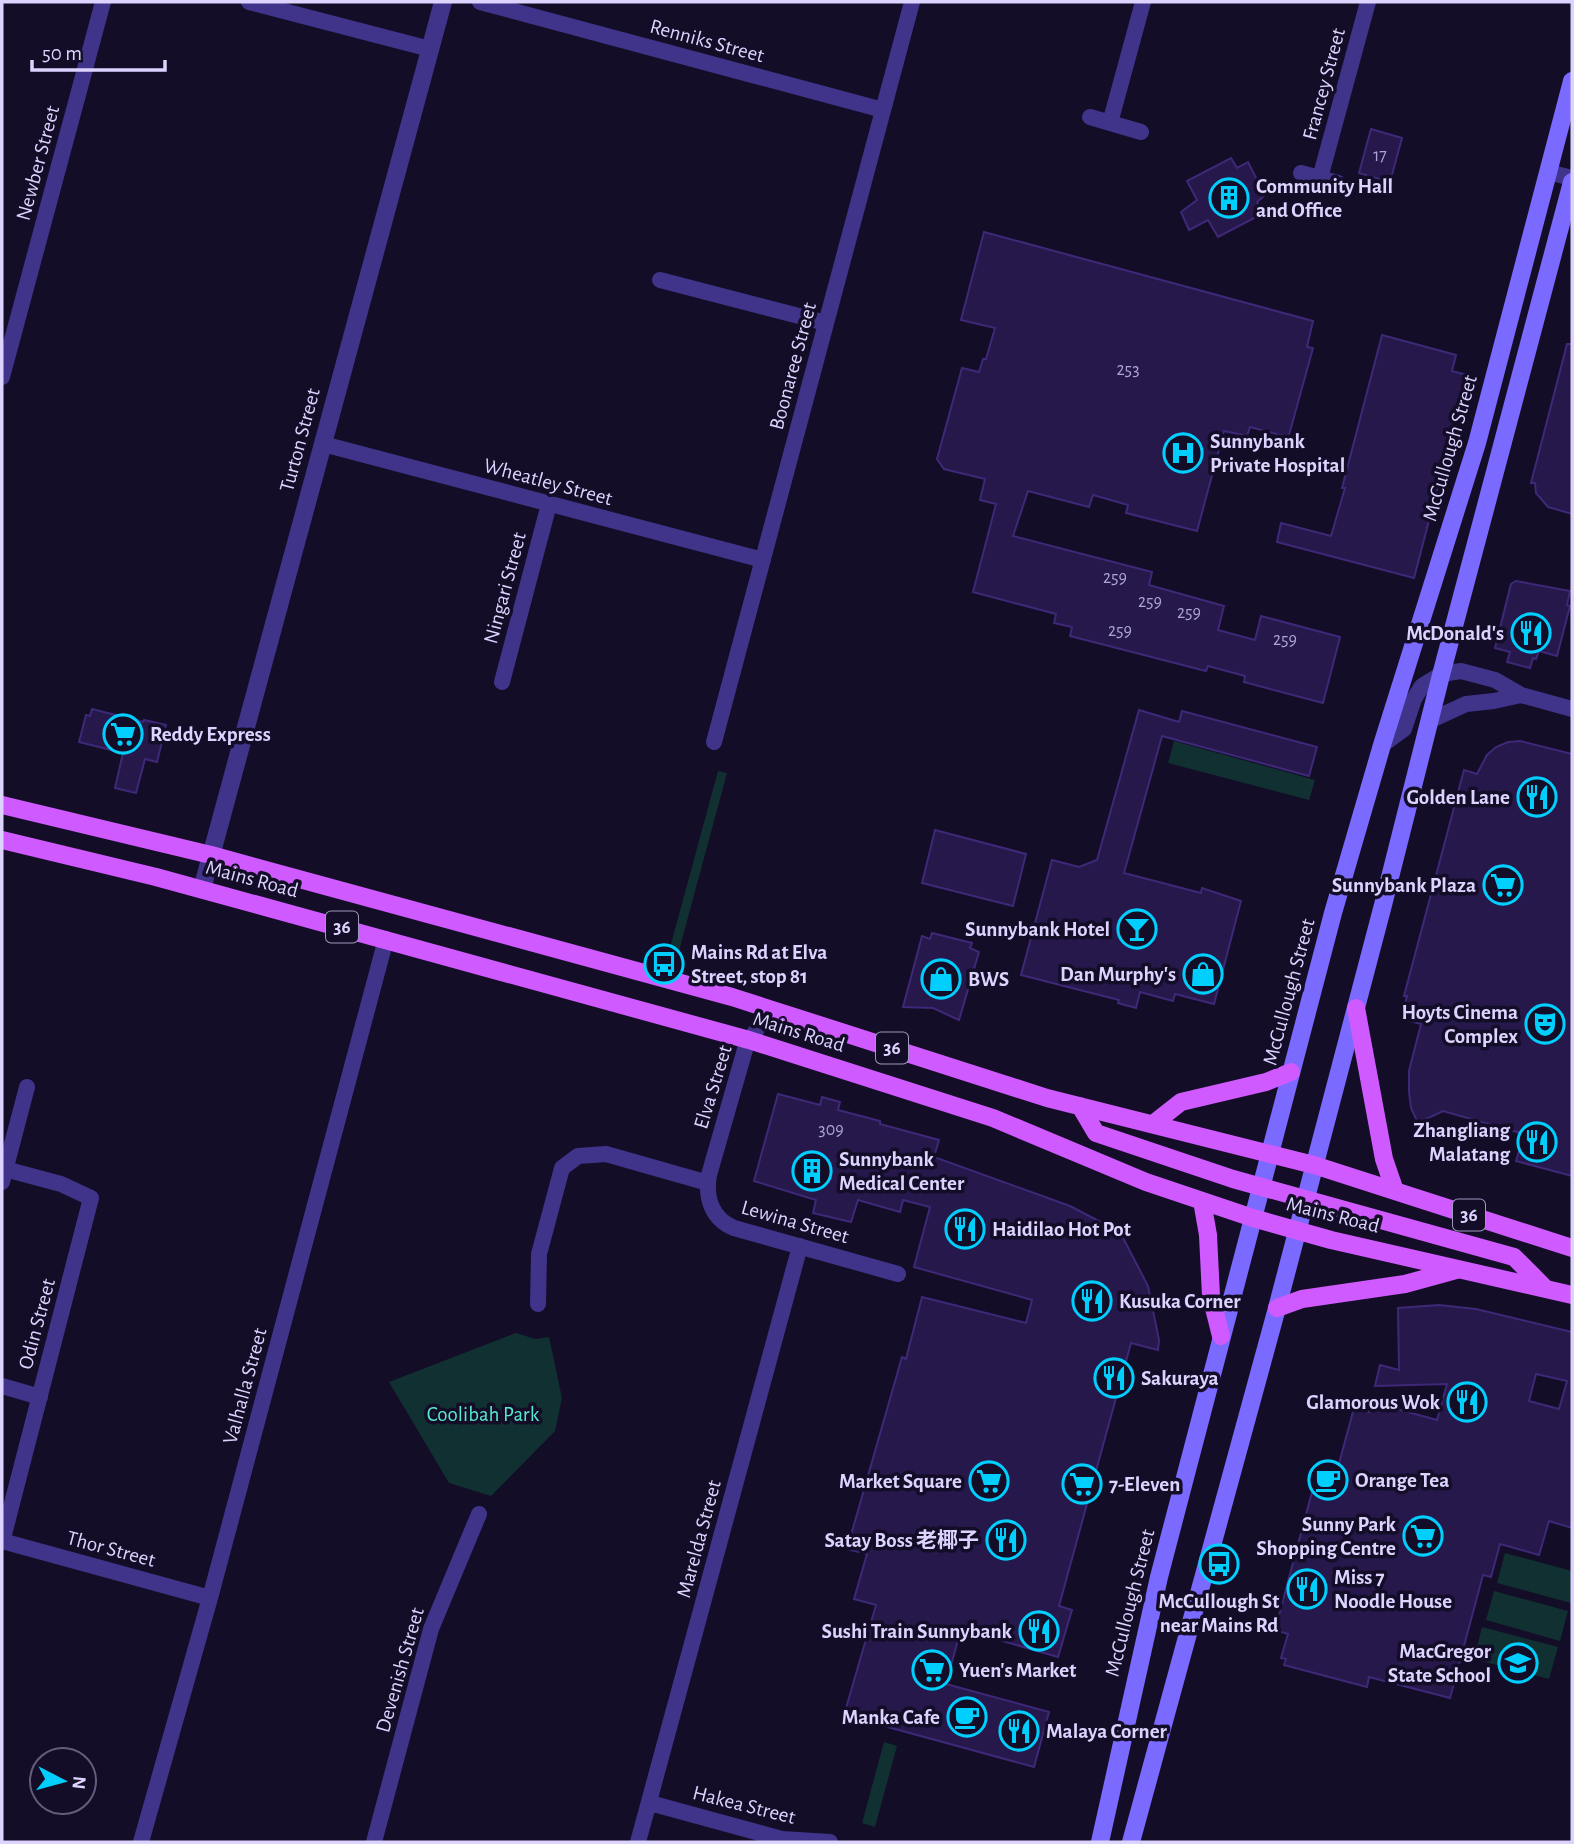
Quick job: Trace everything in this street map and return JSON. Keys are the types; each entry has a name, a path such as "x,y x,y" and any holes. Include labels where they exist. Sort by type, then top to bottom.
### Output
{"main road":[{"name":"McCullough Street","path":"1100,1842 1159,1577 1350,851 1477,443 1572,81"},
{"path":"1131,1842 1278,1308 1572,180"},
{"name":"Mains Road","path":"2,805 211,855 770,1009 1013,1088 1314,1165 1572,1248"},
{"name":"Mains Road","path":"2,840 202,889 749,1040 993,1118 1146,1182 1253,1218 1572,1295"},
{"path":"1356,1008 1384,1159 1395,1191"},
{"path":"1153,1124 1181,1102 1266,1082 1291,1072"},
{"path":"1080,1107 1096,1133 1261,1186 1514,1257 1546,1289"},
{"path":"1202,1201 1208,1235 1211,1296 1221,1336"},
{"path":"1278,1308 1302,1299 1405,1284 1459,1269"}],"street":[{"name":"Newber Street","path":"2,377 103,2"},
{"path":"249,2 430,49"},
{"name":"Turton Street","path":"202,889 443,2"},
{"name":"Renniks Street","path":"480,2 883,110"},
{"name":"Boonaree Street","path":"714,742 912,2"},
{"path":"1110,123 1143,2"},
{"name":"Francey Street","path":"1320,178 1368,2"},
{"path":"1090,117 1141,132"},
{"path":"1549,172 1572,180"},
{"path":"1301,173 1338,183"},
{"path":"660,280 826,323"},
{"name":"Wheatley Street","path":"323,444 763,560"},
{"name":"Ningari Street","path":"502,682 549,504"},
{"path":"1382,744 1404,729 1414,699 1422,687 1441,675 1461,671 1495,680 1521,695 1572,709"},
{"path":"1429,721 1466,704 1521,695"},
{"name":"Valhalla Street","path":"141,1842 210,1598 386,939"},
{"name":"Elva Street","path":"708,1183 749,1040 770,1009"},
{"path":"4,1175 27,1087"},
{"path":"538,1304 540,1254 562,1168 578,1156 606,1154 708,1183"},
{"name":"Odin Street","path":"2,1542 92,1198 61,1184 4,1175"},
{"name":"Lewina Street","path":"708,1183 712,1207 720,1221 734,1228 898,1274"},
{"name":"Marelda Street","path":"638,1842 800,1246"},
{"path":"2,1386 40,1397"},
{"name":"Devenish Street","path":"374,1842 431,1629 480,1514"},
{"name":"Thor Street","path":"2,1542 210,1598"},
{"name":"Hakea Street","path":"650,1803 782,1839 830,1842"}],"green space":[{"path":"1174,741 1315,780 1309,800 1168,763"},
{"path":"718,771 727,773 677,958 668,955"},
{"name":"Coolibah Park","path":"516,1333 535,1339 549,1337 562,1398 555,1431 491,1496 449,1483 389,1382"},
{"path":"1505,1553 1572,1571 1571,1603 1497,1583"},
{"path":"1494,1591 1568,1611 1560,1641 1486,1620"},
{"path":"1482,1627 1558,1647 1549,1679 1474,1659"},
{"path":"884,1742 897,1746 875,1827 862,1823"}],"building":[{"path":"1371,129 1402,138 1390,182 1359,173"},
{"name":"Community Hall and Office","path":"1231,158 1237,168 1248,162 1265,195 1257,202 1262,214 1218,237 1208,220 1189,230 1181,212 1197,200 1187,181"},
{"path":"984,232 1313,321 1307,347 1313,348 1289,435 1250,427 1247,436 1224,431 1197,531 1126,513 1128,505 1093,495 1089,507 1028,491 1013,536 1152,572 1149,585 1224,606 1218,630 1255,640 1261,616 1340,637 1323,703 1244,682 1245,676 1208,666 1206,671 1070,636 1072,627 1054,623 1056,614 973,592 996,504 980,500 985,479 944,469 937,459 962,368 979,372 983,359 986,359 995,328 961,320"},
{"path":"1382,335 1456,355 1452,371 1467,375 1414,578 1277,542 1281,523 1331,536"},
{"path":"1567,344 1572,344 1572,514 1548,507 1536,493 1535,483 1531,483"},
{"name":"McDonald's","path":"1516,581 1570,591 1567,605 1570,606 1557,656 1539,651 1530,668 1507,662 1510,652 1495,648 1511,584"},
{"name":"Reddy Express","path":"92,709 166,725 157,762 145,759 136,793 115,788 123,753 79,742 86,715 90,716"},
{"name":"Sunnybank Hotel","path":"1139,710 1179,722 1182,711 1317,747 1309,776 1162,736 1124,873 1201,893 1202,888 1241,901 1214,1004 1175,994 1173,1001 1140,992 1136,1008 1118,1003 1119,1000 1021,975 1052,860 1079,867 1097,860"},
{"name":"Sunnybank Plaza","path":"1520,741 1572,754 1572,1176 1516,1161 1524,1134 1443,1111 1418,1123 1411,1108 1409,1092 1409,1071 1421,1024 1401,1019 1407,996 1404,996 1464,770 1477,774 1487,755 1496,747"},
{"path":"935,830 1026,854 1013,906 922,883"},
{"name":"BWS","path":"932,933 972,943 970,948 979,952 959,1020 933,1008 903,1007 922,936 930,939"},
{"path":"778,1094 820,1105 822,1097 840,1102 838,1110 939,1140 934,1157 1070,1206 1120,1232 1148,1286 1159,1340 1158,1350 1131,1343 1059,1606 1072,1610 1058,1657 961,1629 946,1684 1049,1712 1034,1767 844,1715 876,1605 854,1599 867,1554 847,1549 902,1357 906,1359 922,1297 1026,1323 1032,1300 914,1267 930,1207 903,1200 900,1212 858,1200 851,1222 813,1213 816,1200 754,1181"},
{"name":"Sunny Park Shopping Centre","path":"1439,1305 1476,1309 1572,1332 1572,1528 1549,1521 1539,1555 1500,1544 1491,1577 1483,1575 1450,1698 1369,1677 1367,1687 1284,1665 1286,1659 1281,1658 1288,1634 1275,1630 1319,1466 1337,1471 1354,1408 1369,1412 1371,1402 1437,1420 1447,1384 1375,1386 1380,1365 1399,1370 1398,1308","holes":["1536,1374 1567,1381 1559,1409 1529,1401"]}],"place":[{"name":"Community Hall and Office","path":"1229,198"},
{"name":"Sunnybank Private Hospital","path":"1183,453"},
{"name":"McDonald's","path":"1531,633"},
{"name":"Reddy Express","path":"123,734"},
{"name":"Golden Lane","path":"1537,797"},
{"name":"Sunnybank Plaza","path":"1503,885"},
{"name":"Sunnybank Hotel","path":"1137,929"},
{"name":"Mains Rd at Elva Street, stop 81","path":"664,964"},
{"name":"Dan Murphy's","path":"1203,974"},
{"name":"BWS","path":"941,979"},
{"name":"Hoyts Cinema Complex","path":"1545,1024"},
{"name":"Zhangliang Malatang","path":"1537,1142"},
{"name":"Sunnybank Medical Center","path":"812,1171"},
{"name":"Haidilao Hot Pot","path":"965,1229"},
{"name":"Kusuka Corner","path":"1092,1301"},
{"name":"Sakuraya","path":"1114,1378"},
{"name":"Glamorous Wok","path":"1467,1402"},
{"name":"Orange Tea","path":"1328,1480"},
{"name":"Market Square","path":"989,1481"},
{"name":"7-Eleven","path":"1082,1484"},
{"name":"Sunny Park Shopping Centre","path":"1423,1536"},
{"name":"Satay Boss 老椰子","path":"1006,1540"},
{"name":"McCullough St near Mains Rd","path":"1219,1564"},
{"name":"Miss 7 Noodle House","path":"1307,1589"},
{"name":"Sushi Train Sunnybank","path":"1039,1631"},
{"name":"MacGregor State School","path":"1518,1663"},
{"name":"Yuen's Market","path":"932,1670"},
{"name":"Manka Cafe","path":"967,1717"},
{"name":"Malaya Corner","path":"1019,1731"}]}
